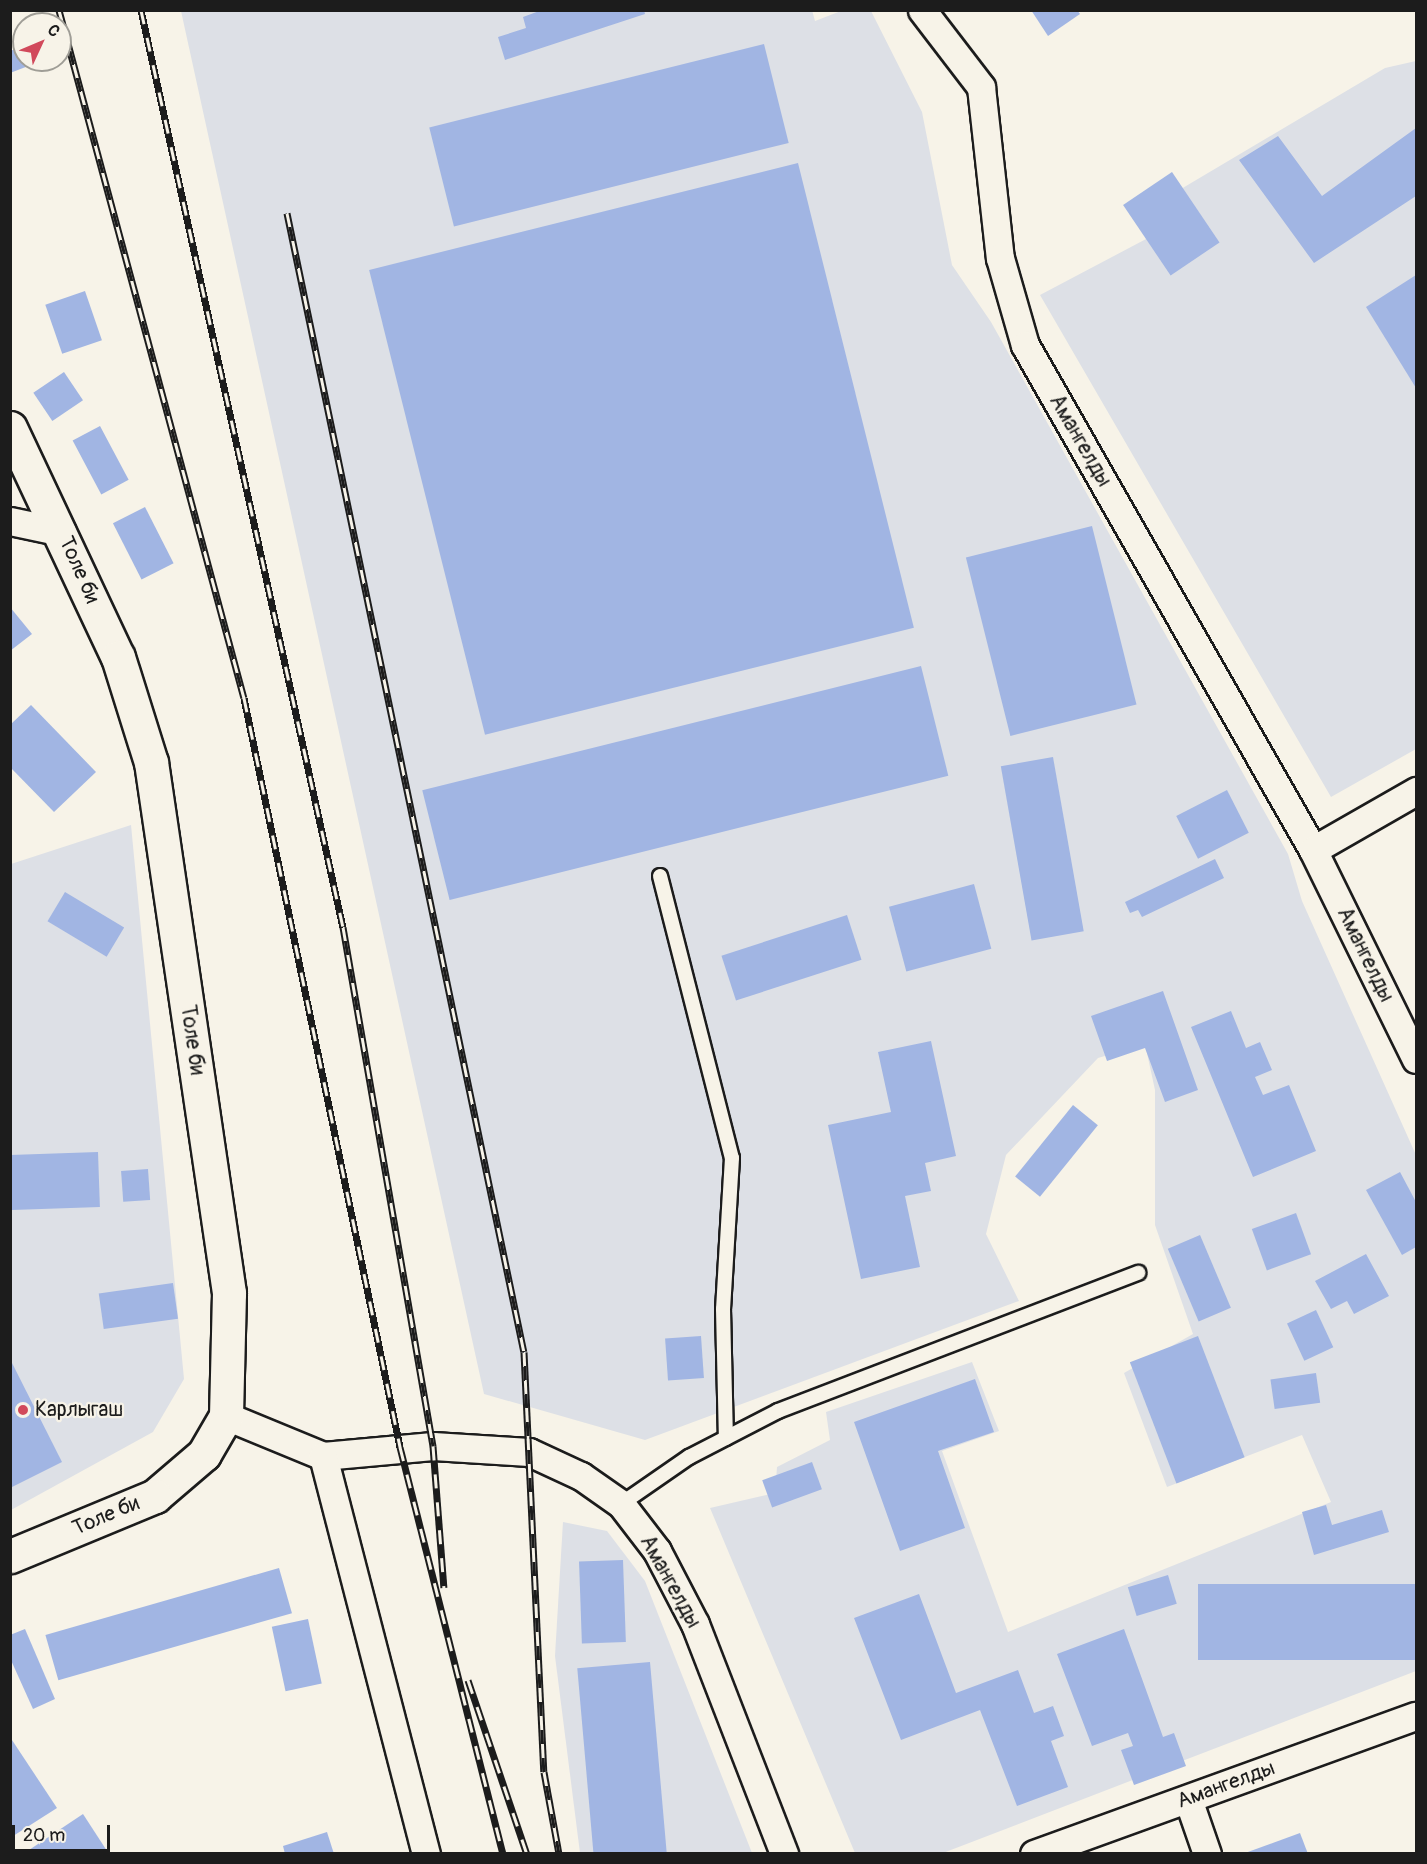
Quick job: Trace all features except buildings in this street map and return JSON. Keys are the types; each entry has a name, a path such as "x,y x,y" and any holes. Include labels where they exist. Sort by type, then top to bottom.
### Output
{"main road":[{"name":"Толе би","path":"10,428 62,532 118,657 151,762 229,1293 226,1416 204,1454 155,1496 10,1556"}],"street":[{"name":"Амангелды","path":"922,10 981,87 1000,258 1025,345 1313,850 1416,1059"},
{"path":"10,521 62,532"},
{"path":"1313,850 1416,791"},
{"name":"Амангелды","path":"226,1416 323,1456 433,1446 529,1452 581,1476 621,1504 657,1551 695,1624 784,1854"},
{"path":"323,1456 426,1854"},
{"name":"Амангелды","path":"1034,1854 1416,1716"},
{"path":"1188,1799 1207,1854"}],"lane":[{"path":"660,876 732,1158 723,1309 726,1438"},
{"path":"621,1504 726,1438 778,1411 1138,1273"}],"shaded area":[{"path":"812,10 815,21 841,11 871,11 922,112 952,265 991,322 1288,854 1302,901 1416,1155 1416,1671 943,1853 855,1853 710,1508 775,1493 777,1467 830,1440 826,1412 972,1362 999,1431 942,1451 1008,1632 1331,1502 1302,1435 1167,1487 1124,1373 1193,1334 1155,1225 1155,1090 1145,1044 1098,1058 1006,1155 986,1234 1019,1301 645,1440 484,1394 181,11"},
{"path":"1416,61 1416,749 1331,797 1040,295 1165,229 1154,205 1385,68"},
{"path":"131,825 184,1379 153,1432 11,1510 11,864"},
{"path":"563,1522 607,1531 645,1581 752,1853 580,1853 555,1656"}],"railway":[{"path":"59,10 244,698 400,1447 503,1854"},
{"path":"141,10 343,927 433,1446 444,1588"},
{"path":"287,213 524,1352 544,1772 559,1854"},
{"path":"468,1680 527,1854"}],"place":[{"name":"Карлыгаш","path":"23,1410"}]}
